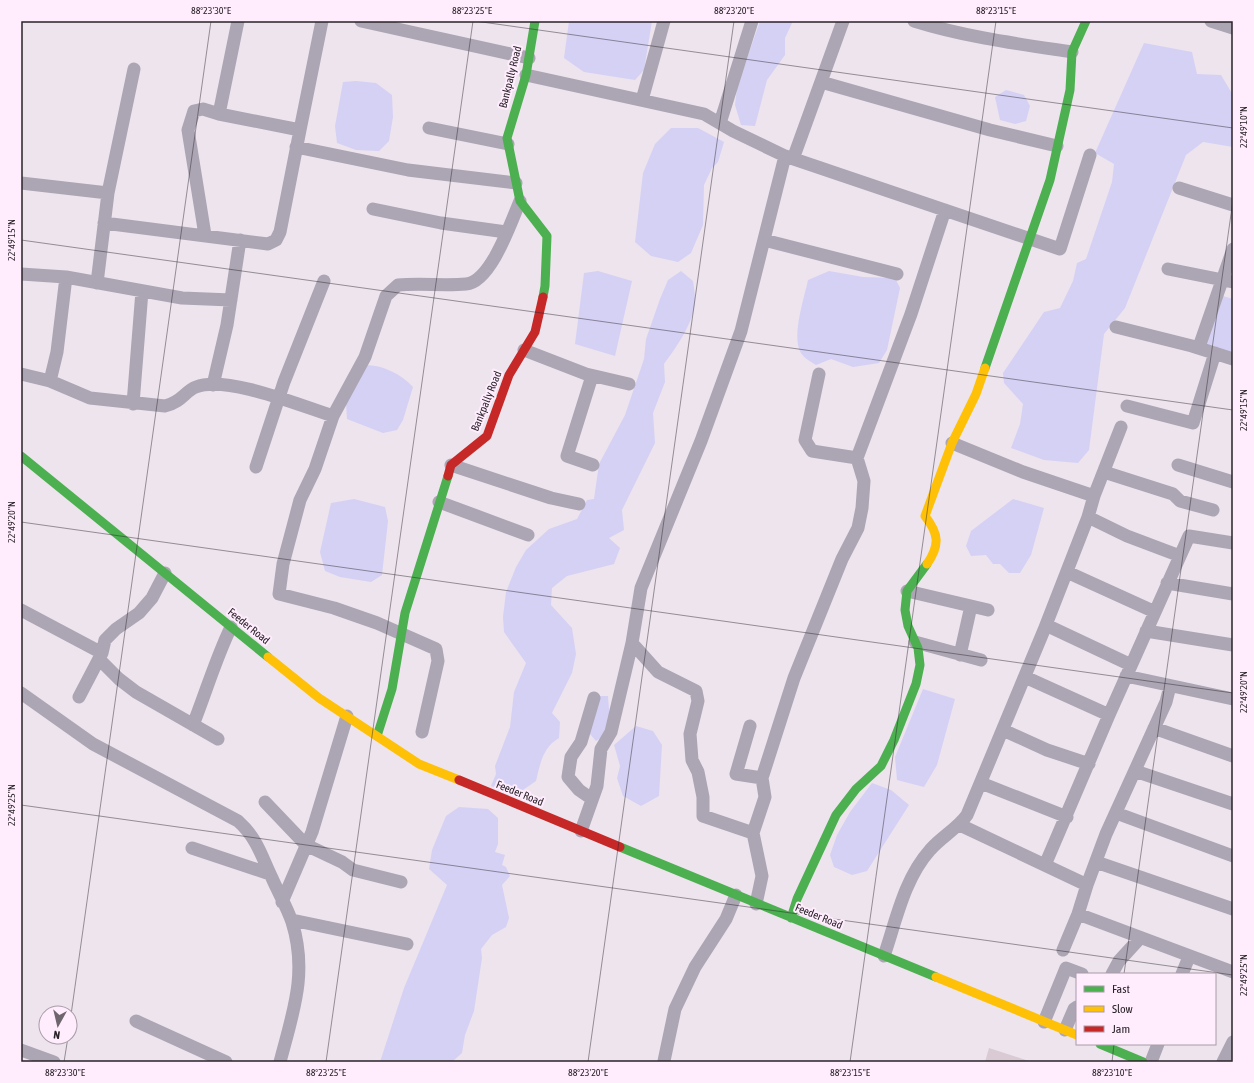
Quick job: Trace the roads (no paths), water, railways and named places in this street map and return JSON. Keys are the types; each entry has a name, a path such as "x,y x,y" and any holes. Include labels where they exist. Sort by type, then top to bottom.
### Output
{"street":[{"path":"219,114 238,21"},
{"path":"104,223 268,244 276,240 280,232 322,21"},
{"path":"360,21 394,25 529,58"},
{"name":"Bankpally Road","path":"451,465 487,436 509,375 535,332 545,286 547,236 520,201 507,138 526,75 535,21"},
{"path":"642,100 664,21"},
{"path":"720,123 752,21"},
{"path":"581,831 597,786 601,749 611,732 632,643 641,588 701,441 738,338 764,240 789,157 843,21"},
{"path":"914,21 934,27 1004,41 1072,52"},
{"path":"791,918 797,899 836,815 856,789 881,766 894,740 916,684 920,665 918,648 908,626 905,610 907,591 933,555 937,540 934,528 926,516 952,443 976,394 1050,180 1070,90 1072,52 1086,21"},
{"path":"1211,21 1233,28"},
{"path":"97,283 108,193 134,69"},
{"path":"526,75 704,114 789,157 1029,240 1060,249 1090,155"},
{"path":"820,82 990,130 1057,146"},
{"path":"205,235 188,130 194,111 203,109 219,114 300,130"},
{"path":"429,128 508,144"},
{"path":"296,147 408,170 516,183"},
{"path":"21,184 108,193"},
{"path":"1180,188 1233,205"},
{"path":"422,732 438,661 436,649 377,623 334,608 279,594 282,564 300,500 315,469 332,416 365,357 386,296 398,285 467,284 481,277 496,256 520,201"},
{"path":"373,209 441,223 506,232"},
{"path":"756,904 762,876 752,833 765,797 762,778 794,678 842,559 858,528 862,508 864,481 857,458 911,314 945,210"},
{"path":"213,385 227,325 240,240"},
{"path":"764,240 897,274"},
{"path":"1199,347 1227,281 1233,249"},
{"path":"1168,269 1227,281"},
{"path":"21,274 66,277 182,298 231,300"},
{"path":"50,380 56,352 66,277"},
{"path":"256,466 280,398 284,382 324,281"},
{"path":"133,404 142,291"},
{"path":"1116,327 1199,347 1233,359"},
{"path":"524,350 592,376 629,384"},
{"path":"1127,406 1193,423 1215,353"},
{"path":"21,374 50,380 90,398 133,404 165,406 174,404 182,399 195,387 213,385 251,388 332,416"},
{"path":"819,374 805,440 812,451 857,458"},
{"path":"592,376 567,456 593,465"},
{"path":"884,956 910,879 930,850 960,825 967,815 1046,625 1121,427"},
{"path":"952,443 1023,472 1094,496"},
{"name":"Feeder Road","path":"21,456 319,698 419,764 1076,1035"},
{"path":"377,736 392,689 405,613 451,465 551,498 579,504"},
{"path":"1178,465 1233,482"},
{"path":"1104,472 1173,494 1180,501 1213,510"},
{"path":"439,502 528,535"},
{"path":"1088,517 1127,536 1180,556"},
{"path":"1045,865 1089,764 1108,715 1189,536 1233,543"},
{"path":"1067,572 1155,612"},
{"path":"79,697 100,656 105,640 116,629 139,613 152,598 165,573"},
{"path":"1167,583 1233,594"},
{"path":"907,591 988,610"},
{"path":"960,655 971,606"},
{"path":"21,610 100,656 119,679 136,692 218,739"},
{"path":"1046,625 1128,670 1170,686 1233,699"},
{"path":"193,725 209,686 218,655 231,627"},
{"path":"1146,632 1233,645"},
{"path":"915,642 981,660"},
{"path":"632,643 658,672 696,691 698,701 690,734 692,760 698,772 702,791 703,816 752,833"},
{"path":"1025,677 1108,715"},
{"path":"1063,950 1078,914 1096,862 1116,813 1166,702 1170,686"},
{"path":"21,693 93,744 238,821 256,841 282,902 292,920 299,948 300,975 296,999 280,1062"},
{"path":"592,799 579,790 568,778 571,757 580,742 594,698"},
{"path":"282,902 312,832 347,716"},
{"path":"750,726 736,774 762,778"},
{"path":"1154,728 1233,756"},
{"path":"1003,730 1047,750 1089,764"},
{"path":"1135,771 1233,804"},
{"path":"981,783 1067,816"},
{"path":"265,802 306,845 342,862 353,870 401,882"},
{"path":"1116,813 1233,856"},
{"path":"960,825 1087,885"},
{"path":"192,848 270,874"},
{"path":"1096,862 1233,909"},
{"path":"664,1061 675,1009 695,967 726,919 736,895"},
{"path":"1078,914 1189,957 1233,972"},
{"path":"292,920 407,944"},
{"path":"1113,973 1119,961 1140,938"},
{"path":"1182,973 1189,957"},
{"path":"1044,1022 1066,968 1079,973"},
{"path":"1065,1030 1074,1009 1076,1008"},
{"path":"136,1021 226,1062"},
{"path":"1224,1062 1233,1042"},
{"path":"1106,1045 1122,1048 1143,1062"},
{"path":"1151,1062 1158,1045"},
{"path":"21,1050 54,1062"}]}
